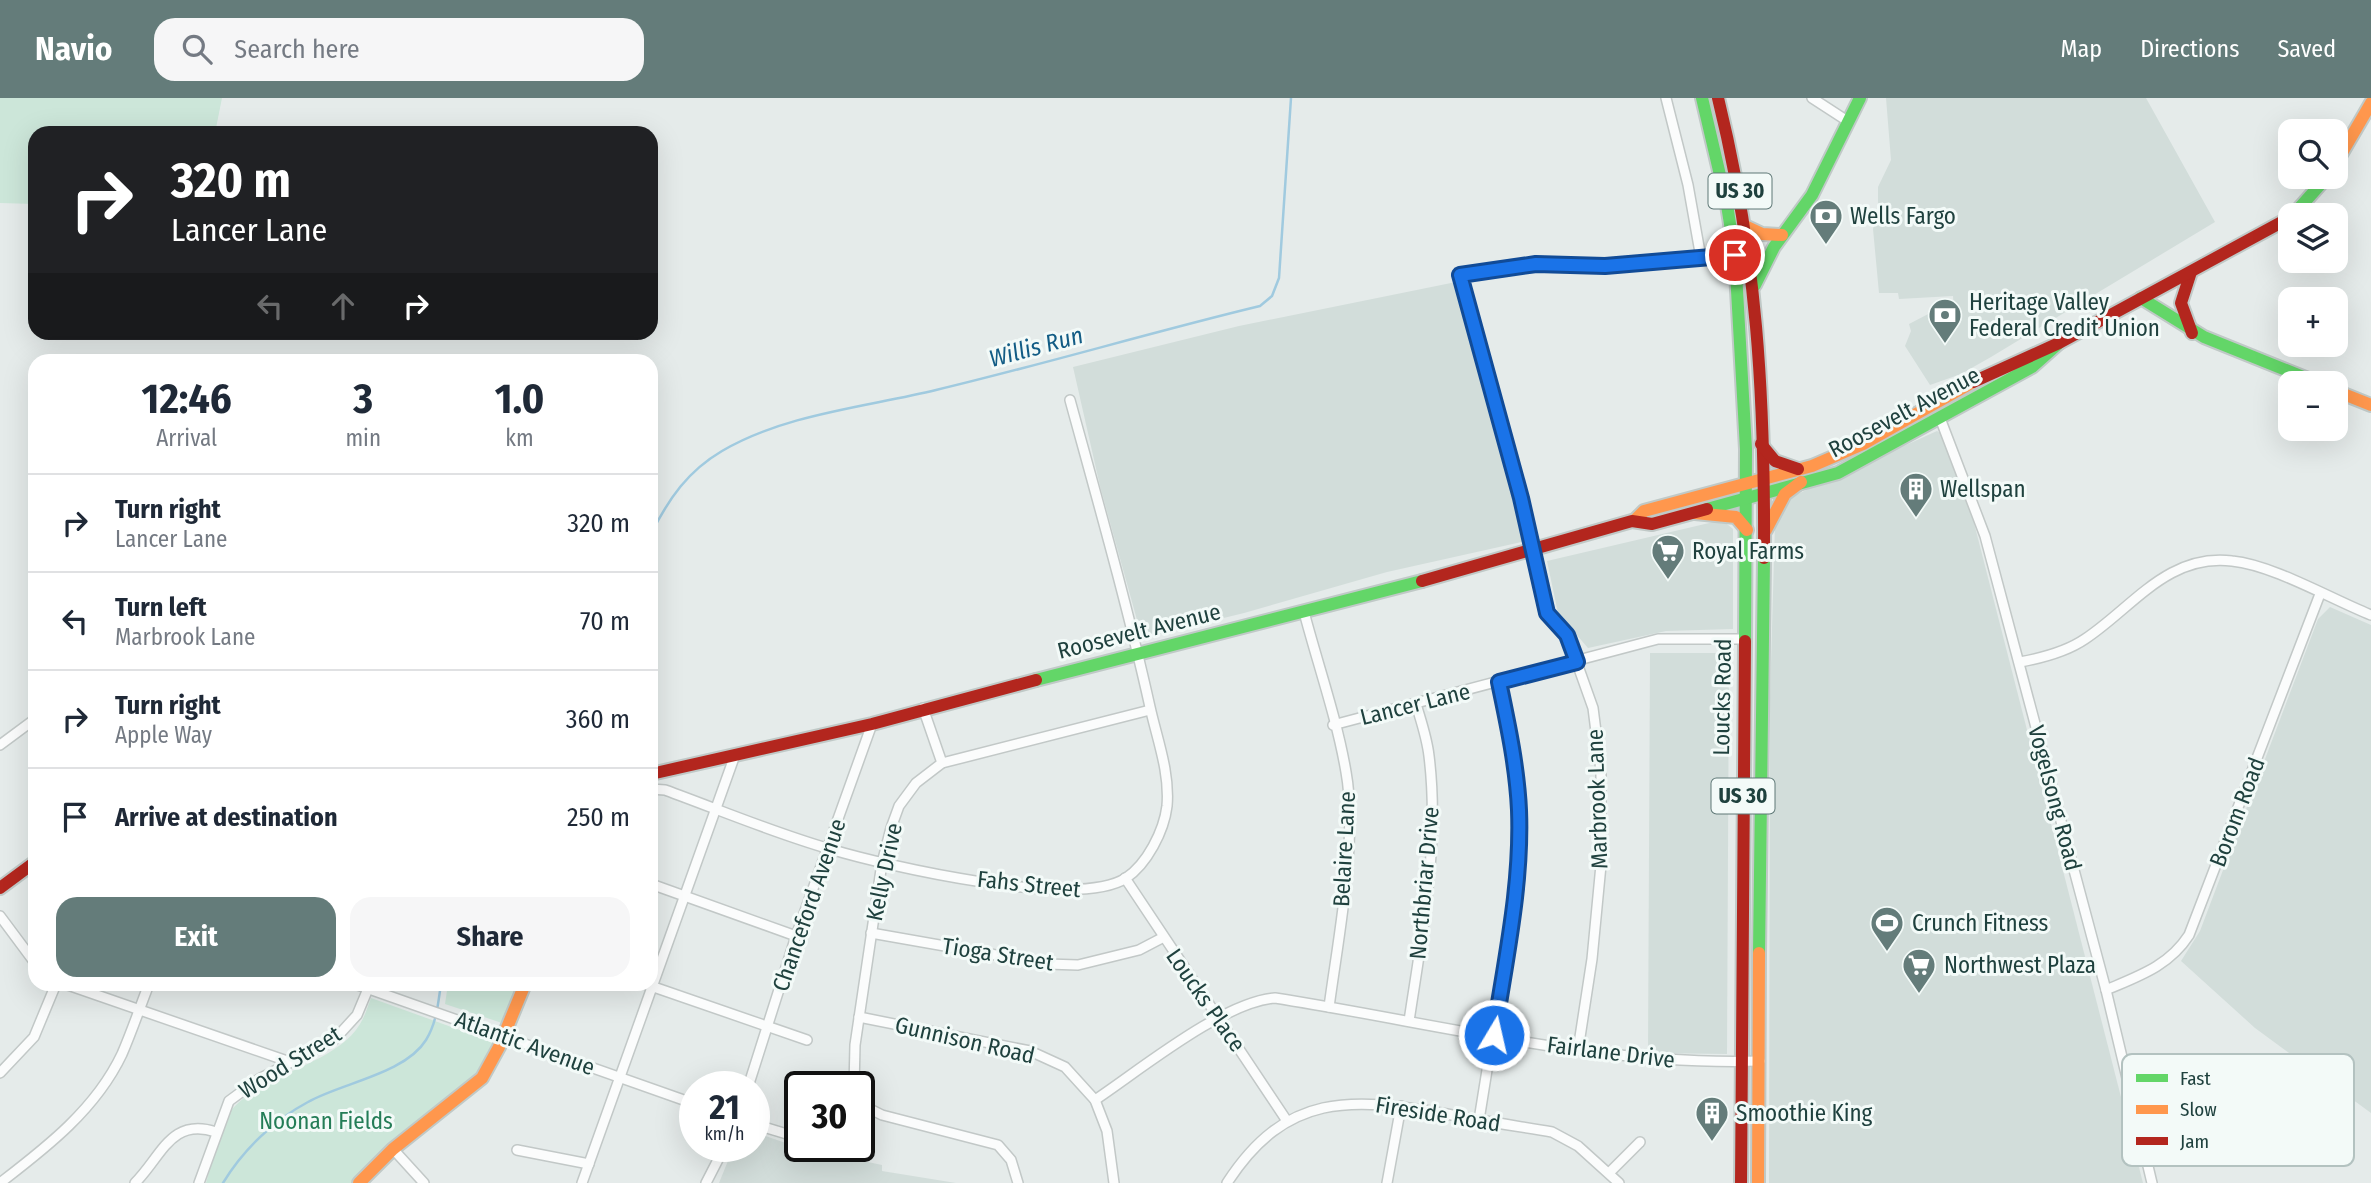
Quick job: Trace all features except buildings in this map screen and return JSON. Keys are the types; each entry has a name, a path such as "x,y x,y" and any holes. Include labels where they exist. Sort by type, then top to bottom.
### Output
{"main road":[{"name":"US 30","path":"1702,98 1727,205 1735,255"},
{"name":"US 30","path":"1718,98 1732,148 1755,285"},
{"path":"1755,285 1782,234 1812,195 1860,98"},
{"path":"2348,142 2371,103"},
{"name":"Roosevelt Avenue","path":"2304,203 2317,189"},
{"name":"Roosevelt Avenue","path":"658,772 872,724 923,708 1138,652 1304,612 1635,520 1652,524 1762,495 2012,361 2059,343 2278,224"},
{"path":"1747,227 1768,235 1782,234"},
{"name":"Loucks Road","path":"1735,255 1747,484 1741,1183"},
{"path":"2191,271 2181,303 2192,332"},
{"name":"Loucks Road","path":"1755,285 1761,360 1762,480 1758,1183"},
{"path":"2141,298 2168,319 2192,332 2288,371"},
{"name":"Roosevelt Avenue","path":"1635,520 1644,511 1762,480 1838,473 2032,367 2059,343"},
{"path":"1940,418 1939,413 1946,405 2000,374 2012,361"},
{"path":"2348,396 2371,405"},
{"path":"1761,444 1775,461 1800,476 1785,494 1762,539"},
{"path":"1695,513 1736,517 1746,530"},
{"path":"0,888 28,870"},
{"path":"359,1183 393,1149 482,1078 505,1034 522,991"}],"street":[{"path":"1666,98 1688,185 1701,258 1735,255"},
{"path":"1812,98 1849,122"},
{"name":"Marbrook Lane","path":"1578,1050 1592,959 1601,865 1601,771 1593,708 1567,635 1547,613 1533,549 1460,275 1536,264 1605,266 1701,258"},
{"name":"Fahs Street","path":"658,790 827,848 882,863 1037,889 1093,890 1125,878 1145,859 1158,835 1167,807 1166,773 1138,652 1070,400"},
{"name":"Vogelsong Road","path":"1940,418 1981,523 2020,662 2122,1057"},
{"path":"2020,662 2044,657 2085,639 2143,590 2177,570 2202,561 2232,561 2263,569 2371,615"},
{"name":"Borom Road","path":"2106,990 2153,970 2170,959 2189,935 2320,594"},
{"name":"Belaire Lane","path":"1304,612 1346,773 1349,811 1343,896 1329,1007"},
{"name":"Lancer Lane","path":"1334,725 1657,639 1744,639"},
{"path":"1479,1120 1518,877 1519,811 1514,760 1499,682"},
{"name":"Northbriar Drive","path":"1409,1021 1430,874 1433,807 1429,754 1416,704"},
{"path":"923,708 942,763"},
{"name":"Kelly Drive","path":"853,1071 882,863 899,806 916,783 942,763 1150,710"},
{"path":"0,745 28,724"},
{"name":"Chanceford Avenue","path":"753,1071 796,936 872,724"},
{"path":"658,961 735,755"},
{"name":"Loucks Place","path":"1125,878 1287,1121"},
{"path":"658,887 796,936"},
{"path":"0,916 28,954"},
{"name":"Tioga Street","path":"871,933 1048,964 1078,965 1139,950 1163,938"},
{"path":"658,988 807,1040"},
{"path":"1,1070 34,1037 53,991"},
{"path":"86,991 290,1062"},
{"path":"0,1183 48,1147 76,1120 121,1056 146,991"},
{"name":"Wood Street","path":"199,1183 229,1101 250,1085 335,1039 357,1015 368,991"},
{"name":"Atlantic Avenue","path":"382,991 679,1098"},
{"path":"582,1183 621,1077 647,991"},
{"name":"Fairlane Drive","path":"1095,1100 1219,1018 1255,999 1275,998 1578,1050 1651,1059 1760,1061"},
{"name":"Gunnison Road","path":"859,1017 1030,1051 1065,1067 1095,1100 1107,1131 1114,1183"},
{"name":"Fireside Road","path":"1227,1183 1264,1136 1287,1121 1324,1108 1361,1102 1401,1106 1552,1132 1578,1146 1610,1172 1619,1183"},
{"path":"1387,1183 1401,1106"},
{"path":"875,1112 989,1140 1004,1151 1018,1183"},
{"path":"135,1183 183,1129 196,1128 216,1132"},
{"path":"1610,1172 1640,1142"},
{"path":"393,1149 424,1183"},
{"path":"517,1150 589,1164"},
{"path":"706,1183 717,1162"}],"shaded area":[{"path":"1886,98 2146,98 2215,222 1991,357 1961,374 1930,385 1905,346 1911,331 1909,324 1934,311 1938,316 1954,312 1953,296 1899,299 1898,293 1879,293 1873,229 1878,211 1878,187 1891,160"},
{"path":"1456,282 1526,541 1387,572 1244,613 1142,638 1100,486 1073,367 1239,326"},
{"path":"1937,431 1945,436 1974,523 2122,1101 2122,1166 2139,1166 2143,1183 1769,1183 1770,698 1775,523 1791,497"},
{"path":"1722,520 1733,529 1733,629 1666,631 1588,648 1558,613 1547,561"},
{"path":"2330,607 2371,625 2371,1113 2354,1101 2354,1054 2290,1054 2255,1028 2181,961 2200,931 2318,619"},
{"path":"1650,653 1729,653 1727,1054 1648,1053"},
{"path":"770,1138 784,1142 784,1162 868,1162 882,1165 882,1171 956,1183 719,1183 728,1162 770,1162"}],"green space":[{"path":"0,98 222,98 216,126 28,126 28,204 0,203"},
{"path":"447,991 517,991 502,1023 445,1004"},
{"name":"Noonan Fields","path":"371,998 493,1042 482,1069 461,1091 396,1139 352,1183 206,1183 223,1123 234,1107 264,1085 318,1059 349,1038 362,1021"}],"waterway":[{"name":"Willis Run","path":"658,522 680,486 699,467 746,438 772,428 826,413 977,380 1260,306 1272,296 1279,278 1291,98"},
{"name":"Willis Run","path":"223,1183 260,1137 295,1109 322,1095 388,1070 416,1052 433,1026 440,991"}],"traffic: fast":[{"path":"1702,98 1727,205 1735,255 1746,449 1745,641"},
{"path":"1755,285 1774,247 1812,195 1860,98"},
{"path":"2304,203 2316,189"},
{"path":"2141,298 2204,337 2288,371"},
{"path":"1707,509 1838,473 2032,367 2059,343"},
{"path":"1759,953 1764,558"},
{"path":"1036,680 1422,581"}],"traffic: slow":[{"path":"2348,142 2371,103"},
{"path":"1747,227 1762,234 1782,235"},
{"path":"1635,520 1644,511 1812,466 1863,444 1973,382"},
{"path":"2348,396 2371,405"},
{"path":"1766,530 1785,494 1801,482"},
{"path":"1695,513 1736,517 1747,530"},
{"path":"1758,1183 1759,953"},
{"path":"359,1183 393,1149 482,1078 499,1047 522,991"}],"traffic: jam":[{"path":"1718,98 1742,214 1756,327 1763,440 1764,558"},
{"path":"1973,382 2059,343 2278,224"},
{"path":"2191,272 2181,303 2192,333"},
{"path":"1761,444 1775,461 1798,469"},
{"path":"1422,581 1632,521 1652,524 1707,509"},
{"path":"1741,1183 1745,641"},
{"path":"658,772 872,724 1036,680"},
{"path":"0,888 28,867"}],"place":[{"name":"Wells Fargo","path":"1826,246"},
{"name":"Heritage Valley Federal Credit Union","path":"1945,345"},
{"name":"Wellspan","path":"1916,519"},
{"name":"Royal Farms","path":"1668,581"},
{"name":"Crunch Fitness","path":"1887,953"},
{"name":"Northwest Plaza","path":"1919,995"},
{"name":"Smoothie King","path":"1712,1143"}],"route":[{"path":"1494,1035 1518,877 1519,811 1514,760 1499,682 1577,662 1567,635 1547,613 1521,498 1460,275 1536,264 1605,266 1735,255"}]}
